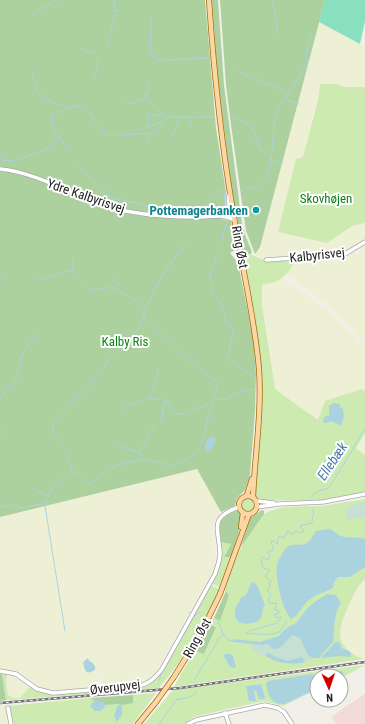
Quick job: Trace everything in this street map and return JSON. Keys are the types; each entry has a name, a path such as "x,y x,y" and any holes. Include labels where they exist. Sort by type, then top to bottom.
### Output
{"main road":[{"name":"Ring Øst","path":"209,0 220,122 234,220 252,317 259,370 258,427 253,497"},
{"name":"Ring Øst","path":"247,495 254,471"},
{"path":"247,495 253,497 257,501 257,507 254,512 249,514 243,513 239,508 241,499 247,495"},
{"name":"Ring Øst","path":"238,542 243,513"},
{"name":"Ring Øst","path":"138,724 174,676 204,626 222,588 249,514"}],"street":[{"name":"Ydre Kalbyrisvej","path":"0,169 23,174 111,207 130,212 200,217 228,216 234,220"},
{"path":"222,216 227,214 229,211 230,191"},
{"name":"Kalbyrisvej","path":"266,260 345,254 365,242"},
{"path":"257,507 279,504 323,502 365,494"},
{"path":"257,501 279,504"},
{"name":"Øverupvej","path":"0,671 16,674 37,689 53,693 138,686 148,683 162,669 215,574 220,558 217,528 220,518 229,511 239,508"},
{"path":"188,724 196,720 265,705 278,708 284,712 292,724"},
{"path":"8,708 11,724"},
{"path":"225,713 228,724"}],"shaded area":[{"path":"365,694 365,724 336,724 332,717 344,708 349,708 349,704"}],"green space":[{"name":"Kalby Ris","path":"0,0 205,0 216,128 226,192 225,211 219,214 221,219 231,221 235,250 230,253 238,263 253,337 256,373 255,411 250,475 245,490 237,498 235,506 221,512 197,469 0,517"},
{"path":"212,0 218,0 224,85 242,223 252,252 251,254 247,254 243,251 231,183 218,79"},
{"path":"220,0 325,0 260,247 255,254 246,231 231,125 226,85"},
{"path":"325,0 365,0 365,21 360,44 319,22"},
{"path":"319,22 360,44 365,44 365,87 344,87 337,84 320,84 303,157 327,243 352,226 365,223 365,242 345,253 263,259 255,254 260,247"},
{"name":"Skovhøjen","path":"320,84 337,84 344,87 365,87 365,223 352,226 327,243 278,232 296,159 303,157 318,100"},
{"path":"365,247 365,343 326,304 286,274 294,265 295,260 343,257 359,252"},
{"path":"243,251 266,261 295,260 290,270 281,279 271,283 262,284 262,305 275,389 318,420 325,401 362,389 365,391 365,433 356,448 365,455 365,493 319,501 262,500 254,495 262,419 262,394 256,322"},
{"path":"282,278 325,308 365,347 365,391 362,389 325,401 318,420 275,389 262,305 261,284 275,282"},
{"path":"365,433 365,455 355,448"},
{"path":"197,469 221,512 213,524 212,537 216,552 215,567 158,668 146,682 133,684 123,681 113,686 103,686 99,675 97,676 99,685 96,689 52,692 38,688 22,674 11,671 0,674 0,517"},
{"path":"246,499 250,499 254,505 250,511 246,511 242,507 242,503"},
{"path":"365,499 365,579 349,604 340,633 340,638 344,646 355,656 364,659 173,687 195,651 204,654 216,627 210,625 214,618 218,620 229,595 224,589 241,547 264,514 285,507 322,506"},
{"path":"365,502 365,518 348,519 346,517 347,507"},
{"path":"236,510 240,512 242,518 240,529 231,557 224,557 231,544 220,542 218,531 220,522 222,518 230,512"},
{"path":"262,510 264,511 264,514 241,547 250,518"},
{"path":"220,542 231,544 224,557 231,557 219,587 211,583 219,564"},
{"path":"365,579 364,659 356,657 343,645 339,634 346,611 357,589"},
{"path":"210,585 219,589 207,615 185,653 159,688 6,700 2,674 7,674 6,682 8,695 13,698 20,698 30,686 38,691 53,694 138,687 150,684 159,675"},
{"path":"226,591 229,595 220,621 214,618"},
{"path":"210,625 216,627 204,654 195,651"},
{"path":"293,635 300,638 308,655 312,658 303,663 304,662 282,660 271,654 266,654 266,656 261,655 253,650 252,644 268,644 273,648 280,648 289,637"},
{"path":"365,665 349,674 349,668 342,668"},
{"path":"309,672 309,680 285,704 309,694 283,706 264,701 193,717 184,724 144,724 173,690","holes":["261,684 265,697 246,686"]},
{"path":"0,674 2,674 6,700 0,701"},
{"path":"7,674 20,677 30,686 20,698 8,696 6,682"},
{"path":"156,693 133,724 12,724 7,706 90,698 106,705 133,703 133,695"},
{"path":"133,695 133,703 122,705 105,705 105,703 95,701 90,698"},
{"path":"0,706 7,706 10,724 0,723"}],"water":[{"path":"334,403 340,404 340,407 343,408 344,417 341,426 332,421 326,423 323,422 324,417 329,415 329,406"},
{"path":"210,437 214,437 216,440 211,450 207,453 205,445"},
{"path":"329,529 344,537 365,539 365,567 350,577 338,577 334,582 333,588 312,598 297,615 291,619 285,608 280,593 277,578 278,561 286,548 289,546 307,543 316,531"},
{"path":"253,582 257,585 265,605 258,621 246,624 241,623 236,618 235,610 240,598 246,595 251,583"},
{"path":"327,594 336,595 341,603 335,617 333,642 320,658 312,658 308,655 300,638 293,635 281,647 275,649 268,644 263,645 232,642 233,639 260,642 279,636 285,629 297,622 313,603"},
{"path":"336,642 341,645 341,648 351,653 350,657 339,656 322,658 322,656"},
{"path":"268,653 288,661 301,657 303,658 304,662 279,662 266,656"},
{"path":"225,654 231,654 233,656 236,667 234,668 229,665 224,657"},
{"path":"88,658 95,667 95,670 92,672 87,672 84,667 83,662"},
{"path":"309,674 309,693 285,704 276,703 269,696 266,684 268,681"},
{"path":"261,684 265,697 264,699 259,699 256,691 254,692 256,701 249,701 246,686"},
{"path":"97,700 105,703 105,707 101,711 95,711 90,706"},
{"path":"120,704 122,705 122,715 117,722 114,716 117,707"}],"pier":[{"path":"174,672 180,676 171,690 158,706 151,702"}],"waterway":[{"path":"31,16 58,0"},
{"path":"114,0 115,11 121,10"},
{"path":"272,0 276,16"},
{"path":"110,34 115,14"},
{"path":"151,27 152,19"},
{"path":"276,19 278,35"},
{"path":"151,29 150,52 158,60 161,59"},
{"path":"280,105 307,65 306,52 311,33"},
{"path":"107,48 109,37"},
{"path":"81,49 94,53"},
{"path":"97,66 98,58"},
{"path":"163,60 208,58"},
{"path":"93,80 97,69"},
{"path":"236,71 265,82"},
{"path":"32,73 37,90"},
{"path":"125,103 135,103 147,97 149,83"},
{"path":"267,83 287,92"},
{"path":"35,89 51,102 68,108"},
{"path":"144,93 149,101 167,117"},
{"path":"284,99 299,104"},
{"path":"47,119 66,109 77,106 86,109 96,122"},
{"path":"271,161 274,126 279,107"},
{"path":"148,114 164,115"},
{"path":"148,116 149,126"},
{"path":"118,135 155,133 168,116"},
{"path":"52,117 53,129 69,151"},
{"path":"170,117 197,117"},
{"path":"172,136 180,117"},
{"path":"200,117 214,117"},
{"path":"231,117 243,121 251,126"},
{"path":"189,126 192,118"},
{"path":"140,130 162,122"},
{"path":"98,125 107,136 115,135"},
{"path":"252,129 261,149 271,161"},
{"path":"146,142 152,133"},
{"path":"1,167 4,161 18,160 44,150 59,138"},
{"path":"0,156 4,160"},
{"path":"242,190 258,186 267,178 271,161 282,163"},
{"path":"77,165 112,198 157,209 180,210"},
{"path":"183,210 200,209 220,191 225,191"},
{"path":"224,191 225,207"},
{"path":"222,242 227,223"},
{"path":"99,374 111,357 139,327 143,320 146,307 159,282 174,258 186,244"},
{"path":"218,254 210,274 213,293 221,304 227,323 234,330 227,358 254,377"},
{"path":"73,260 73,271"},
{"path":"37,280 71,270 88,287 92,289 113,287 119,290"},
{"path":"0,281 5,274"},
{"path":"111,277 119,285 116,288"},
{"path":"121,292 146,308"},
{"path":"144,319 174,347"},
{"path":"3,394 14,383 19,371 21,356 40,332"},
{"path":"176,349 218,383 199,451 188,459"},
{"path":"149,398 157,378 158,368"},
{"path":"65,447 53,432 53,424 97,376"},
{"path":"215,396 218,399 226,400 240,391 254,389"},
{"path":"120,410 137,401 154,399 167,401 175,412"},
{"path":"162,421 163,409 167,401"},
{"path":"177,414 186,414 208,403"},
{"path":"141,450 154,426"},
{"name":"Ellebæk","path":"311,498 316,492 329,488 365,429"},
{"path":"0,430 6,437"},
{"path":"107,471 115,466 142,459 140,453 118,446"},
{"path":"66,450 72,472"},
{"path":"145,459 173,466 186,460"},
{"path":"65,631 45,506 48,496 57,484 76,471 89,485 106,472"},
{"path":"33,489 48,496"},
{"path":"0,507 11,505 22,508 46,503"},
{"name":"Ellebæk","path":"287,621 280,631 276,633 246,633 248,631 277,623 281,618 281,616 278,618 275,617 275,614 279,613 278,610 274,610 277,605 276,603 270,604 269,598 271,595 267,590 270,588 269,583 271,582 265,576 270,570 263,568 261,559 263,557 266,560 269,559 270,556 268,552 274,550 271,542 273,541 277,544 279,536 285,538 287,531 292,534 296,531 301,533 304,531 300,526 312,523 314,512 312,509"},
{"path":"159,681 161,674 193,618 198,613 201,613"},
{"path":"218,622 224,636 228,640 232,641"},
{"path":"195,679 220,637 223,635"},
{"path":"159,724 176,700 193,696 196,691"}],"railway":[{"path":"0,703 180,688 365,662"}],"place":[{"name":"Pottemagerbanken","path":"256,210"}]}
